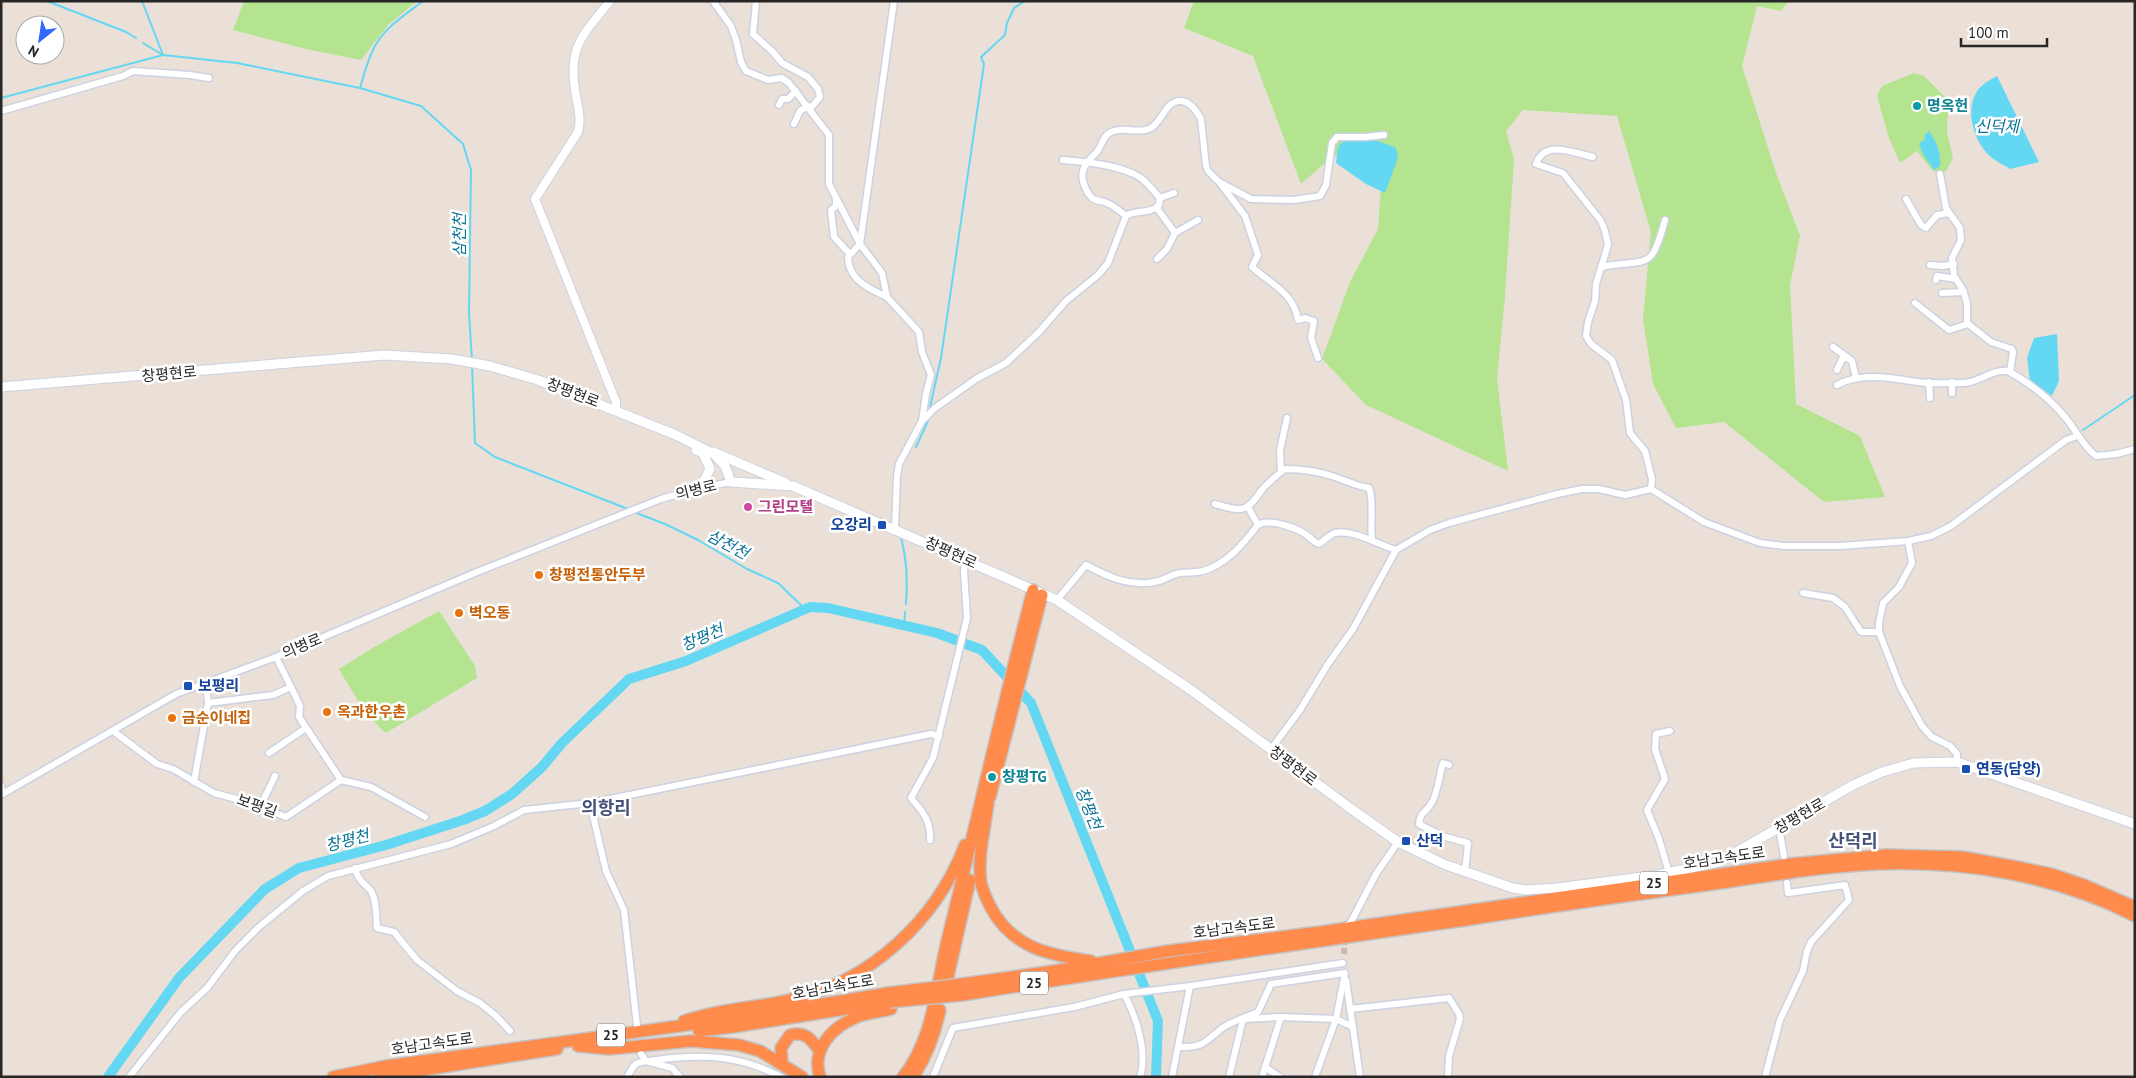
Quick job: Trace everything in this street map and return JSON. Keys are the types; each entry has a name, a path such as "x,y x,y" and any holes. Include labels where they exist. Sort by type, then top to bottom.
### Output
{"highway":[{"path":"913,1077 925,1057 937,1024 985,802 999,723 1017,650 1038,592"},
{"path":"903,1077 919,1053 932,1016 947,941 985,802 1005,742 1025,662 1038,592"},
{"path":"985,802 980,864 981,884 994,914 1018,940 1041,952 1103,968"},
{"path":"666,1028 701,1015 776,1003 830,987 861,970 890,950 922,918 947,884 985,802"},
{"name":"호남고속도로","path":"378,1077 578,1046 733,1027 1320,932 1780,866 1886,855 1962,857 2034,870 2084,885 2135,907"},
{"name":"호남고속도로","path":"1170,956 1832,868 1879,864 1961,866 2022,876 2083,894 2135,916"},
{"name":"25","path":"890,1001 963,990"},
{"path":"820,1077 818,1064 819,1050 828,1036 840,1025 890,1001"},
{"name":"호남고속도로","path":"333,1077 386,1066 738,1018 890,1001"},
{"path":"782,1063 781,1048 790,1035 804,1034 810,1037 819,1050"},
{"path":"578,1046 609,1049 691,1041 739,1045 760,1051 802,1077"}],"main road":[{"name":"창평현로","path":"1,387 384,355 455,359 490,366 538,380 616,410 704,448 714,454 724,466 731,482 793,486 1058,600 1177,680 1398,842 1446,865 1526,890 1557,888 1668,873 1719,862 1853,785 1882,772 1914,763 1956,762 2135,824"},
{"path":"662,429 674,439 703,453 707,460 710,469 706,480 696,489"},
{"path":"704,448 793,486"}],"street":[{"path":"610,1 580,38 574,56 572,70 580,121 578,132 535,199 616,402 616,410"},
{"path":"713,1 731,26 741,62 746,71 768,80 782,78 789,83 829,136 829,184 860,244 882,272 887,297"},
{"path":"756,1 753,34 774,52 782,63 802,72 818,89 820,97 809,108 800,111 794,124"},
{"path":"894,1 860,244 850,254 848,265 853,275 860,282 887,297 919,332 922,352 931,375 922,421"},
{"path":"1,111 122,76 133,71 209,78"},
{"path":"779,105 782,99 788,99 796,92"},
{"path":"1126,216 1108,204 1093,199 1087,191 1082,175 1086,162 1098,151 1104,138 1110,132 1150,128 1172,103 1184,101 1193,108 1201,119 1208,171 1219,182 1245,216 1258,255 1252,267 1273,285 1286,292 1294,305 1298,320 1305,318 1314,321 1311,338 1318,358"},
{"path":"1219,182 1251,199 1294,200 1320,196 1326,185 1332,143 1338,137 1384,135"},
{"path":"1593,157 1559,149 1547,150 1539,155 1536,164 1563,173 1601,221 1605,231 1608,245 1596,284 1595,301 1586,336 1591,344 1612,360 1626,400 1630,433 1645,451 1652,479 1651,489"},
{"path":"1064,160 1086,162 1139,177 1160,198"},
{"path":"1940,174 1946,208 1960,228 1961,240 1953,252 1952,258 1956,279 1964,292 1967,303 1968,324 1991,342 2012,349 2010,372"},
{"path":"1160,198 1174,193"},
{"path":"835,197 836,206 831,210 834,237 850,254"},
{"path":"1157,208 1160,198"},
{"path":"1906,199 1922,225 1926,228 1937,214 1949,213"},
{"path":"895,529 897,476 900,464 922,421 935,408 976,379 1006,363 1039,332 1066,301 1098,275 1108,263 1126,216 1157,208"},
{"path":"1157,208 1175,233"},
{"path":"1157,259 1167,249 1175,233 1198,220"},
{"path":"1601,267 1641,263 1652,257 1658,245 1665,220"},
{"path":"1930,265 1943,266 1954,264"},
{"path":"1936,280 1937,276 1956,279"},
{"path":"1942,293 1964,292"},
{"path":"1915,303 1949,330 1968,324"},
{"path":"1833,348 1852,361 1856,370 1856,378"},
{"path":"1837,370 1842,359 1848,358"},
{"path":"1837,385 1856,378 1879,377 1929,382 1966,383 1984,378 2000,370 2010,372 2054,405 2066,418 2077,436 2096,456 2116,454 2135,449"},
{"path":"1929,382 1930,398"},
{"path":"1952,382 1952,393"},
{"path":"1281,472 1280,450 1287,418"},
{"path":"1271,749 1300,710 1328,664 1353,629 1396,550 1430,530 1449,523 1582,489 1599,489 1626,496 1651,489 1704,522 1760,543 1784,546 1840,546 1908,541 1930,536 1951,526 2066,440 2077,436"},
{"path":"1215,504 1235,509 1248,507 1257,500 1262,490 1284,469 1308,469 1336,477 1357,486 1369,488 1372,505 1370,524 1372,539"},
{"name":"의병로","path":"2,794 170,697 276,657 477,572 661,499 731,482"},
{"path":"1248,507 1258,525"},
{"path":"1058,600 1086,565 1114,578 1142,583 1158,581 1180,573 1203,571 1219,564 1241,548 1261,523 1284,525 1308,536 1313,542 1319,544 1335,533 1372,539 1396,550"},
{"path":"1908,541 1912,563 1899,587 1883,603 1879,623 1880,632 1900,686 1922,726 1932,737 1950,746 1957,754 1956,762"},
{"path":"930,840 930,828 923,812 911,798 933,758 939,736 965,622 964,571 966,560"},
{"path":"1803,593 1833,598 1844,607 1861,632 1880,632"},
{"path":"276,657 300,706 299,716 341,780 371,787 426,817"},
{"path":"194,782 208,702 206,683"},
{"path":"208,702 273,695 291,687"},
{"path":"269,753 306,728"},
{"name":"보평길","path":"113,731 158,764 173,769 214,793 286,817 341,780"},
{"path":"1668,873 1659,839 1647,810 1665,779 1655,749 1656,734 1670,731"},
{"path":"129,1077 182,1012 207,988 235,951 260,926 303,891 328,876 451,844 494,826 524,810 590,803 931,734 939,736"},
{"path":"1449,765 1443,763 1436,793 1431,804 1420,816 1419,824 1442,836 1468,843 1465,872"},
{"path":"260,807 276,776"},
{"path":"1,784 2,794"},
{"path":"590,803 606,871 624,910 637,1026"},
{"path":"1779,828 1784,856"},
{"path":"1345,926 1351,922 1376,874 1398,842"},
{"path":"355,868 358,879 371,892 375,905 377,928 394,932 417,960 457,991 480,1003 496,1016 510,1032"},
{"path":"1765,1077 1780,1020 1803,971 1811,942 1848,900 1845,885 1788,893 1787,883"},
{"path":"1344,954 1360,1077"},
{"path":"933,1077 953,1028 1074,1007 1127,994 1344,963"},
{"path":"1315,1077 1336,1019 1345,973"},
{"path":"1179,1047 1199,1045 1213,1038 1222,1029 1258,1012 1272,984 1345,973"},
{"path":"1172,1077 1190,986"},
{"path":"1127,994 1134,1012 1141,1044 1140,1077"},
{"path":"1350,1009 1449,998 1460,1018 1449,1056 1448,1077"},
{"path":"1243,1019 1281,1016 1336,1019 1353,1027"},
{"path":"1262,1077 1281,1016"},
{"path":"1228,1077 1243,1019"},
{"path":"641,1054 646,1061 672,1068 680,1077"},
{"path":"627,1077 634,1065 646,1061 687,1056 710,1056 757,1066 781,1077"},
{"path":"1265,1067 1280,1077"}],"green space":[{"path":"244,1 417,1 388,25 361,60 306,49 233,30"},
{"path":"1194,1 1789,1 1781,11 1757,6 1742,66 1776,173 1800,236 1790,285 1796,404 1860,436 1885,497 1824,502 1724,422 1676,428 1653,384 1643,319 1651,232 1617,116 1523,110 1506,131 1514,159 1505,296 1497,378 1508,471 1366,405 1322,359 1350,282 1378,229 1383,154 1333,156 1301,184 1253,56 1184,28"},
{"path":"1914,73 1924,76 1946,98 1948,105 1947,132 1953,158 1946,171 1940,174 1932,170 1917,151 1900,163 1889,138 1877,96 1882,86"},
{"path":"439,611 475,666 477,678 386,733 354,695 339,669"}],"water":[{"name":"신덕제","path":"1997,76 2039,162 2010,169 1987,154 1977,138 1971,115 1973,100 1976,93 1985,83"},
{"path":"1929,131 1936,143 1940,156 1940,166 1934,170 1923,154 1919,144 1925,139 1925,135"},
{"path":"1346,141 1378,141 1396,148 1398,158 1385,193 1366,184 1336,163 1340,144"},
{"path":"2057,334 2059,381 2052,396 2030,381 2027,358 2034,338"}],"waterway":[{"path":"47,1 126,32 136,38"},
{"path":"142,1 163,55"},
{"path":"360,88 369,59 382,35 423,1"},
{"path":"930,407 941,358 984,64 981,57 1005,35 1007,23 1014,8 1025,1"},
{"path":"143,43 163,55"},
{"name":"삼천천","path":"1,98 163,55 237,63 360,88 421,106 463,144 471,170 469,313 472,360"},
{"name":"삼천천","path":"472,365 475,443 495,457 628,509"},
{"path":"2083,430 2135,395"},
{"path":"916,447 928,421"},
{"name":"삼천천","path":"634,512 698,540 747,569 778,583 805,609"},
{"path":"901,537 905,554 906,604"},
{"name":"창평천","path":"108,1077 179,978 265,889 299,868 386,845 485,811 512,794 542,767 562,743 629,679 686,661 810,607 828,608 937,633 982,650 1031,703 1158,1021 1156,1077"},
{"path":"904,626 905,612"}],"tunnel":[{"path":"1344,954 1345,935"}],"place":[{"name":"명옥헌","path":"1917,106"},
{"name":"그린모텔","path":"748,507"},
{"name":"오강리","path":"882,525"},
{"name":"창평전통안두부","path":"539,575"},
{"name":"벽오동","path":"459,613"},
{"name":"보평리","path":"188,686"},
{"name":"옥과한우촌","path":"327,712"},
{"name":"금순이네집","path":"172,718"},
{"name":"연동(담양)","path":"1966,769"},
{"name":"창평TG","path":"992,777"},
{"name":"산덕","path":"1406,841"}],"district":[{"name":"의항리","path":"606,808"},
{"name":"산덕리","path":"1853,841"}]}
